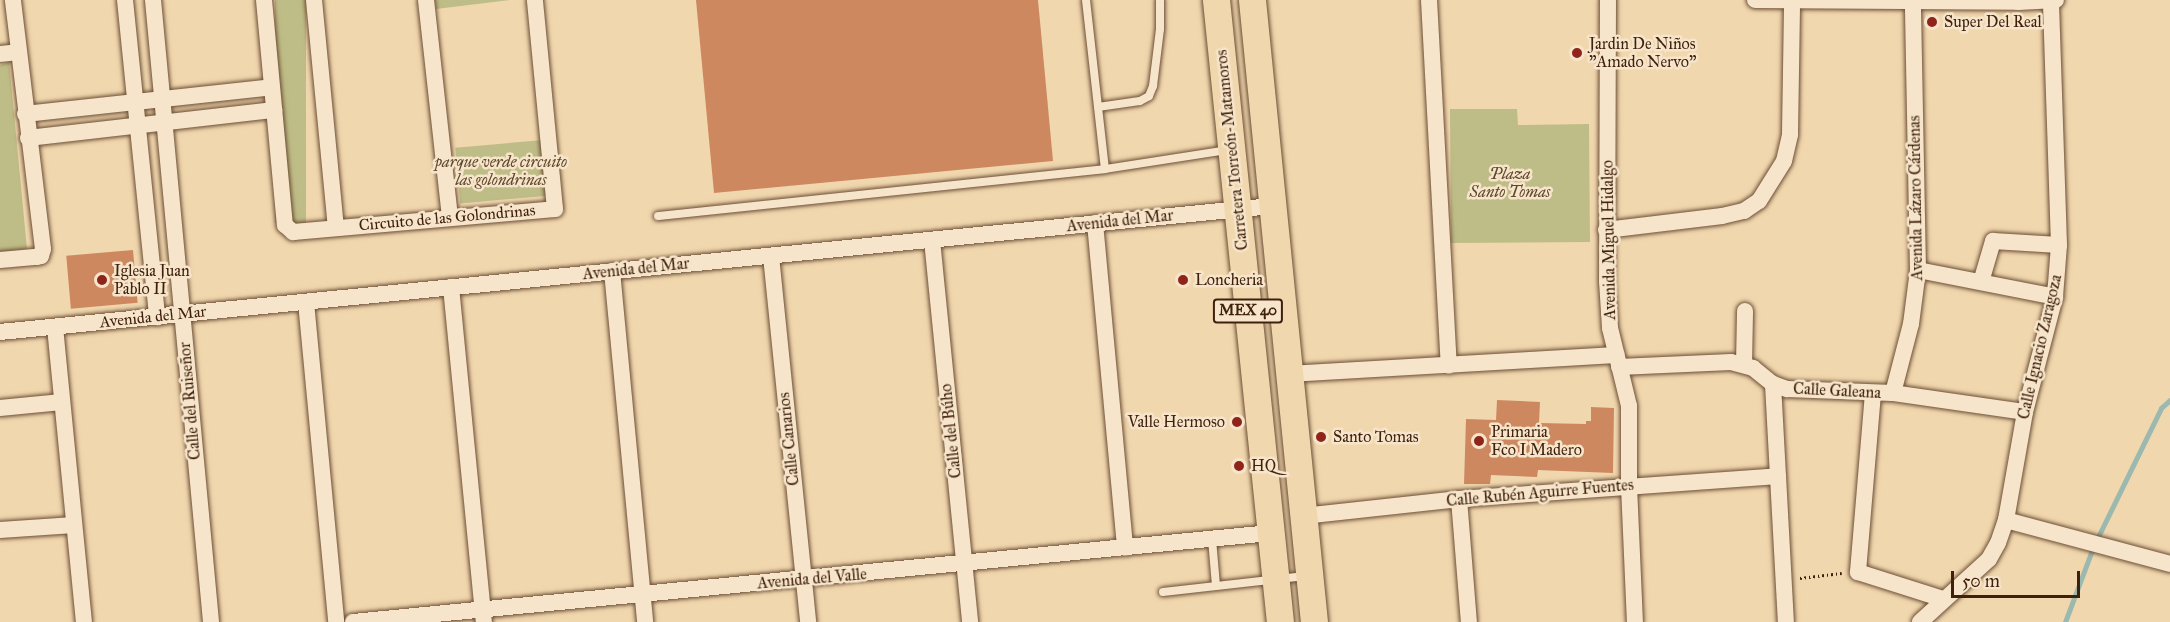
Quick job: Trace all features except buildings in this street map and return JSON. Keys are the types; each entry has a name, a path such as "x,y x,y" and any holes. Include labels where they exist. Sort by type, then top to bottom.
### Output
{"highway":[{"name":"Carretera Torreón-Matamoros","path":"1216,0 1280,622"},
{"name":"MEX 40","path":"1252,0 1314,622"}],"street":[{"path":"0,261 37,257 42,253 13,0"},
{"path":"125,0 157,317"},
{"name":"Calle del Ruiseñor","path":"153,0 211,622"},
{"name":"Circuito de las Golondrinas","path":"264,0 285,225 293,232 555,209 535,0"},
{"path":"314,0 336,228"},
{"path":"426,0 450,218"},
{"path":"1428,0 1449,365"},
{"name":"Avenida Miguel Hidalgo","path":"1608,0 1607,281 1618,361 1629,406 1629,486 1635,622"},
{"path":"1755,0 2052,1"},
{"name":"Avenida Lázaro Cárdenas","path":"1893,393 1917,298 1913,0"},
{"path":"1606,230 1722,216 1744,211 1759,201 1784,161 1790,134 1792,1"},
{"name":"Calle Ignacio Zaragoza","path":"1920,622 1989,558 1998,543 2006,520 2025,412 2055,297 2059,245 2052,1"},
{"path":"0,54 18,52"},
{"path":"26,114 272,87"},
{"path":"28,138 274,110"},
{"name":"Avenida del Mar","path":"0,332 1272,206"},
{"path":"1095,223 1125,548"},
{"name":"Calle del Búho","path":"932,240 970,622"},
{"path":"1981,282 1993,241 2059,245"},
{"name":"Calle Canarios","path":"771,256 808,622"},
{"path":"1918,270 2055,297"},
{"path":"612,271 645,622"},
{"path":"451,288 484,616"},
{"path":"306,302 336,622"},
{"path":"1744,311 1744,365"},
{"path":"55,327 84,622"},
{"name":"Calle Galeana","path":"1288,374 1449,365 1618,361 1716,362 1753,368 1773,384 1796,390 1893,393 2025,412"},
{"path":"1773,384 1786,622"},
{"path":"1873,393 1858,572 1943,600"},
{"path":"0,408 62,402"},
{"name":"Calle Rubén Aguirre Fuentes","path":"1303,516 1459,499 1778,476"},
{"path":"1459,499 1469,622"},
{"path":"2006,520 2170,564"},
{"path":"0,530 74,525"},
{"name":"Avenida del Valle","path":"353,622 484,616 643,595 1271,533"}],"lane":[{"path":"1086,0 1105,169"},
{"path":"1098,107 1140,101 1149,96 1153,86 1160,29 1160,0"},
{"path":"658,216 1105,169 1232,149"},
{"path":"1212,539 1216,586"},
{"path":"1163,592 1308,576"}],"path":[{"path":"1784,579 1858,572"}],"green space":[{"path":"275,0 306,0 306,223 275,223"},
{"path":"435,0 510,0 436,9"},
{"path":"9,62 27,249 0,253 0,65"},
{"name":"Plaza Santo Tomas","path":"1450,109 1517,109 1518,125 1589,124 1590,242 1451,243"},
{"name":"parque verde circuito las golondrinas","path":"543,140 548,196 460,203 455,148"}],"waterway":[{"path":"2065,622 2094,545 2161,408 2170,400"}],"place":[{"name":"Super Del Real","path":"1932,22"},
{"name":"Jardin De Niños \"Amado Nervo\"","path":"1577,53"},
{"name":"Iglesia Juan Pablo II","path":"102,280"},
{"name":"Loncheria","path":"1183,280"},
{"name":"Valle Hermoso","path":"1237,422"},
{"name":"Santo Tomas","path":"1321,437"},
{"name":"Primaria Fco I Madero","path":"1479,441"},
{"name":"HQ","path":"1239,466"}]}
